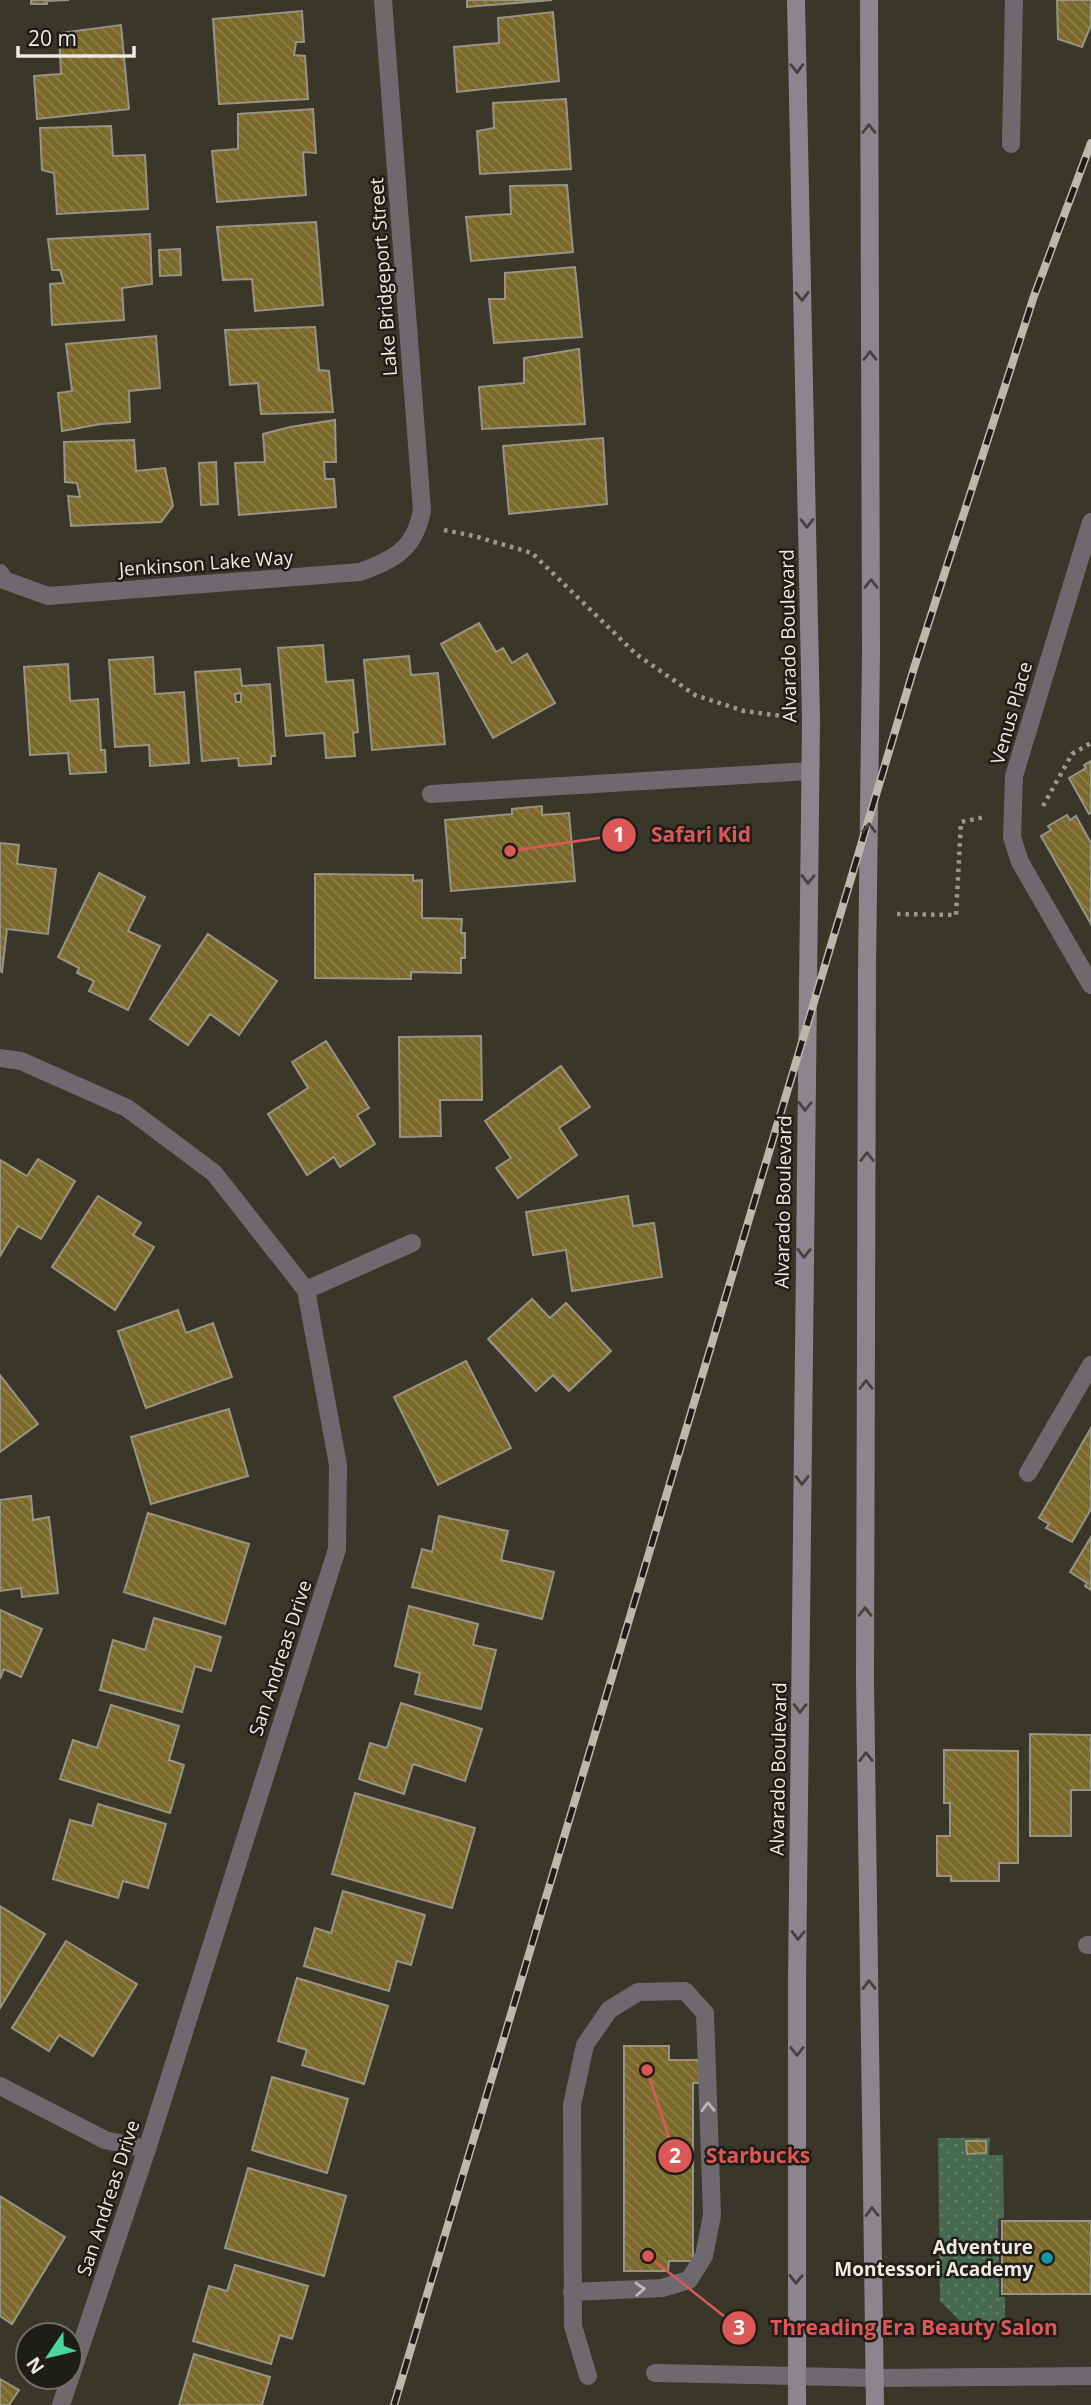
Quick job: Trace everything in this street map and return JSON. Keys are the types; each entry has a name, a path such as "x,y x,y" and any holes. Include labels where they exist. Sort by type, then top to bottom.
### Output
{"main road":[{"name":"Alvarado Boulevard","path":"796,0 811,720 797,1983 797,2405"},
{"path":"869,0 871,652 865,1681 875,2405"}],"street":[{"name":"Lake Bridgeport Street","path":"383,0 422,510 419,526 407,548"},
{"path":"1011,144 1014,0"},
{"name":"Venus Place","path":"1091,522 1014,775 1012,827 1012,837 1020,862 1091,985"},
{"name":"Jenkinson Lake Way","path":"2,576 48,596 360,572 385,563 407,548"},
{"path":"431,794 809,771"},
{"name":"San Andreas Drive","path":"0,1058 21,1061 127,1108 214,1173 306,1290 338,1465 337,1549 147,2149 61,2405"},
{"path":"306,1290 412,1243"},
{"path":"1028,1473 1091,1365"},
{"path":"572,2292 662,2288 689,2280 704,2256 712,2216 705,2013 685,1991 638,1992 609,2010 585,2045 572,2105 572,2292 573,2326 588,2376"},
{"path":"0,2086 105,2140 147,2149"},
{"path":"656,2373 874,2378 1091,2376"}],"path":[{"path":"419,526 474,536 532,553 636,654 695,695 744,711 811,720"}],"green space":[{"path":"938,2138 990,2138 989,2155 1003,2155 1004,2218 998,2219 999,2297 1005,2297 1005,2324 963,2324 940,2301"}],"building":[{"path":"31,0 69,0 31,4"},
{"path":"467,0 552,0 467,7"},
{"path":"1057,0 1091,0 1091,25 1082,47 1058,39"},
{"path":"302,11 304,42 296,42 294,55 305,56 308,99 219,104 213,19"},
{"path":"553,12 559,81 457,92 454,47 499,43 498,18"},
{"path":"121,25 129,109 37,119 34,76 61,74 59,33"},
{"path":"566,99 571,169 480,174 477,131 494,128 493,103"},
{"path":"313,109 316,153 303,152 306,195 217,202 212,151 238,149 238,114"},
{"path":"111,126 113,156 145,155 148,209 57,214 54,173 42,170 40,128"},
{"path":"567,185 573,252 471,261 466,217 511,214 510,186"},
{"path":"316,222 323,305 255,311 252,279 223,280 217,227"},
{"path":"150,234 152,284 122,288 124,320 52,325 50,284 64,283 60,270 52,270 48,239"},
{"path":"180,249 181,275 160,276 159,250"},
{"path":"575,267 582,337 494,343 489,299 505,299 505,273"},
{"path":"315,327 319,370 329,371 333,412 261,414 258,383 230,385 225,330"},
{"path":"156,336 160,388 129,391 130,422 62,431 58,393 72,391 66,344"},
{"path":"579,349 585,424 482,429 479,387 524,383 524,358"},
{"path":"335,420 336,462 324,462 325,479 334,479 336,507 239,515 235,463 265,462 263,434"},
{"path":"603,438 607,504 509,514 503,446"},
{"path":"134,440 136,471 165,468 173,506 161,522 71,526 68,496 80,497 77,483 65,482 64,442"},
{"path":"216,462 218,504 201,505 199,463"},
{"path":"479,623 496,652 503,648 512,663 527,654 555,703 493,738 441,644"},
{"path":"323,645 326,682 353,680 358,732 353,733 355,756 326,758 324,733 286,736 278,648"},
{"path":"409,656 411,675 438,673 445,744 372,750 364,660"},
{"path":"153,657 155,694 184,692 189,763 150,766 149,745 115,747 109,660"},
{"path":"68,664 70,701 98,699 101,750 105,750 106,772 70,774 68,753 30,755 24,667"},
{"path":"240,669 242,686 270,684 275,756 271,756 271,764 239,766 238,758 202,761 195,672","holes":["241,693 241,702 236,702 235,694"]},
{"path":"1091,761 1089,814 1069,778 1086,768 1084,765"},
{"path":"542,806 542,815 569,813 575,881 451,891 445,820 512,814 512,809"},
{"path":"1067,815 1070,820 1076,816 1091,843 1091,924 1041,836 1051,830 1048,826"},
{"path":"0,843 19,845 17,864 56,869 48,934 7,929 2,972 0,971"},
{"path":"99,873 145,897 128,931 160,946 128,1010 89,991 94,981 77,973 79,968 58,957"},
{"path":"315,874 413,875 413,881 422,880 422,918 462,919 465,958 461,958 461,973 411,972 411,979 315,978"},
{"path":"208,934 277,981 239,1035 210,1014 188,1045 150,1019"},
{"path":"481,1036 482,1100 440,1100 441,1136 400,1137 399,1037"},
{"path":"326,1041 369,1108 357,1115 375,1144 340,1167 334,1157 307,1175 268,1114 308,1088 292,1062"},
{"path":"561,1066 590,1107 559,1128 577,1155 518,1198 496,1168 511,1158 485,1121"},
{"path":"38,1159 75,1181 41,1239 18,1226 0,1256 0,1160 27,1176"},
{"path":"98,1196 141,1223 133,1235 154,1247 115,1310 52,1267"},
{"path":"628,1196 633,1226 654,1223 662,1277 572,1291 566,1250 533,1255 526,1212"},
{"path":"532,1299 550,1318 566,1303 611,1351 569,1391 553,1375 536,1391 488,1339"},
{"path":"178,1310 186,1333 213,1323 232,1377 146,1408 118,1331"},
{"path":"466,1361 511,1448 438,1485 394,1397"},
{"path":"0,1375 38,1424 0,1452"},
{"path":"229,1409 248,1476 151,1504 131,1437"},
{"path":"1091,1428 1091,1509 1072,1542 1046,1528 1049,1524 1039,1518"},
{"path":"31,1496 33,1520 49,1517 58,1593 22,1597 21,1588 0,1591 0,1500"},
{"path":"148,1513 249,1544 225,1624 124,1592"},
{"path":"439,1516 508,1531 501,1560 554,1572 542,1619 412,1587 422,1549 432,1552"},
{"path":"1091,1537 1091,1590 1085,1586 1087,1583 1070,1572"},
{"path":"409,1606 478,1624 473,1645 496,1650 481,1709 415,1694 420,1673 395,1666"},
{"path":"0,1610 42,1629 21,1677 4,1669 0,1679"},
{"path":"154,1618 221,1637 211,1671 195,1666 182,1712 100,1690 113,1640 145,1650"},
{"path":"401,1703 482,1729 465,1781 413,1764 404,1794 359,1779 370,1743 387,1748"},
{"path":"111,1705 179,1726 169,1760 184,1765 170,1813 60,1779 73,1740 97,1748"},
{"path":"1030,1734 1091,1735 1091,1790 1071,1790 1071,1836 1030,1836"},
{"path":"944,1750 1018,1751 1018,1863 999,1863 999,1881 951,1881 951,1876 937,1876 937,1836 950,1836 950,1803 944,1803"},
{"path":"355,1793 475,1828 452,1908 332,1874"},
{"path":"98,1804 166,1824 148,1888 123,1881 118,1898 53,1879 70,1820 92,1826"},
{"path":"343,1891 425,1915 411,1965 397,1961 389,1991 304,1966 315,1928 331,1933"},
{"path":"0,1906 45,1934 0,2008"},
{"path":"66,1941 137,1984 93,2056 59,2035 49,2051 12,2028"},
{"path":"297,1978 388,2006 364,2084 302,2065 307,2050 278,2041"},
{"path":"624,2046 669,2046 669,2060 699,2060 699,2083 693,2083 693,2261 669,2261 668,2271 624,2271"},
{"path":"272,2077 348,2099 327,2173 252,2150"},
{"path":"966,2141 986,2141 986,2153 967,2154"},
{"path":"248,2168 346,2196 324,2276 225,2248"},
{"path":"0,2196 65,2237 12,2324 0,2316"},
{"name":"Adventure Montessori Academy","path":"1002,2221 1091,2221 1091,2294 1002,2294"},
{"path":"235,2265 308,2286 292,2339 280,2335 271,2364 193,2341 209,2286 227,2291"},
{"path":"194,2354 270,2377 262,2405 179,2405"},
{"path":"0,2379 14,2387 14,2391 18,2391 9,2405 0,2405"}],"railway":[{"path":"394,2405 914,668 1034,296 1091,143"}],"place":[{"name":"Safari Kid","path":"510,851"},
{"name":"Starbucks","path":"647,2070"},
{"name":"Threading Era Beauty Salon","path":"648,2256"},
{"name":"Adventure Montessori Academy","path":"1047,2258"}]}
